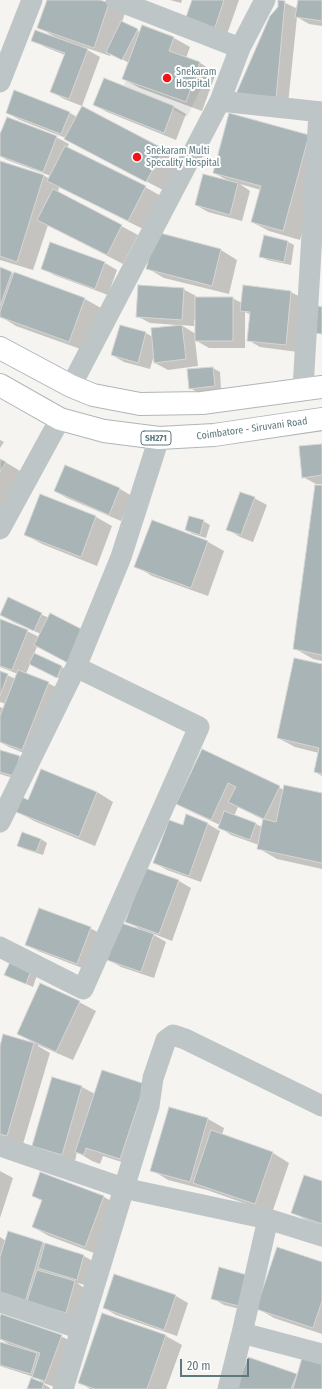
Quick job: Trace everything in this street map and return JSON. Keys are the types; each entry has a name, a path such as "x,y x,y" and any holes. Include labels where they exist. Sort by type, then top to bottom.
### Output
{"main road":[{"path":"0,348 71,386 93,395 140,404 202,403 312,388"},
{"name":"Coimbatore - Siruvani Road","path":"0,385 60,419 104,431 159,438 214,435 322,419"}],"street":[{"path":"0,82 32,0"},
{"path":"116,0 240,48"},
{"path":"71,386 220,101 240,48 265,0"},
{"path":"220,101 321,112 312,388"},
{"path":"0,529 60,419"},
{"path":"0,822 76,667 121,557 159,438"},
{"path":"0,947 83,989 199,727 76,667"},
{"path":"64,1389 123,1188 149,1106 153,1078 166,1040 173,1035 185,1039 322,1106"},
{"path":"0,1146 123,1188 268,1219 322,1236"},
{"path":"228,1389 268,1219"},
{"path":"0,1302 81,1329"},
{"path":"242,1333 322,1354"}],"shaded area":[{"name":"Snekaram Hospital","path":"147,40 209,72 187,117 124,85"}],"building":[{"path":"47,0 100,0 109,3 94,48 37,28"},
{"path":"192,0 224,0 214,30 185,20"},
{"path":"278,0 285,1 276,98 236,94 270,16 278,7"},
{"path":"298,0 322,0 322,21 295,17"},
{"path":"121,21 138,29 122,60 106,52"},
{"name":"Snekaram Hospital","path":"142,25 174,37 169,51 200,62 186,102 122,79"},
{"path":"35,30 88,49 69,99 50,92 65,53 31,41"},
{"path":"104,78 174,106 164,133 93,105"},
{"path":"14,90 70,112 61,134 6,113"},
{"path":"82,106 164,149 146,182 64,139"},
{"path":"229,113 309,135 283,231 251,222 261,186 213,173"},
{"path":"7,117 57,136 43,172 0,156 0,134"},
{"path":"65,146 146,186 128,221 47,181"},
{"path":"0,161 44,175 17,262 0,256"},
{"path":"203,174 238,183 230,215 195,205"},
{"path":"53,189 122,225 107,255 37,220"},
{"path":"156,232 221,249 212,286 146,269"},
{"path":"264,235 288,241 284,262 259,257"},
{"path":"50,242 105,262 95,289 41,269"},
{"path":"0,267 12,272 0,306"},
{"path":"14,272 85,298 69,342 0,317 0,312"},
{"path":"138,285 184,288 182,320 136,317"},
{"path":"243,285 291,291 286,345 247,341 250,312 240,311"},
{"path":"195,297 233,297 233,341 195,341"},
{"path":"318,306 322,307 322,334 315,333"},
{"path":"120,325 146,332 138,363 111,355"},
{"path":"182,325 186,359 154,363 151,328"},
{"path":"213,367 215,386 189,389 187,369"},
{"path":"322,444 322,475 302,478 299,446"},
{"path":"0,459 6,462 0,472"},
{"path":"65,465 120,488 109,515 54,491"},
{"path":"315,485 322,485 322,655 293,649"},
{"path":"240,492 255,497 241,535 226,530"},
{"path":"40,494 96,516 81,557 24,535"},
{"path":"189,516 204,520 200,535 185,530"},
{"path":"152,520 208,541 191,588 134,567"},
{"path":"8,597 42,613 34,631 0,615"},
{"path":"50,613 85,631 68,663 34,645"},
{"path":"0,619 28,630 12,670 0,666"},
{"path":"34,653 62,666 57,678 29,664"},
{"path":"294,658 322,664 322,774 314,772 319,748 277,738"},
{"path":"18,670 49,682 22,750 0,742 0,716"},
{"path":"0,671 8,674 0,696"},
{"path":"202,749 280,786 264,819 228,802 236,787 228,783 211,820 176,804"},
{"path":"0,750 20,756 14,776 0,772"},
{"path":"41,769 97,792 79,837 16,812 22,797 28,800"},
{"path":"284,785 322,793 322,863 257,849 263,819 276,822"},
{"path":"224,811 256,823 250,840 218,828"},
{"path":"186,814 208,823 189,876 153,863 169,820 183,825"},
{"path":"22,832 41,839 36,852 17,846"},
{"path":"145,868 179,880 159,934 125,922"},
{"path":"39,908 91,927 77,964 25,945"},
{"path":"121,923 154,934 141,972 107,960"},
{"path":"10,962 31,970 26,984 4,975"},
{"path":"40,983 80,1001 56,1052 17,1034"},
{"path":"3,1034 34,1043 7,1136 0,1134 0,1046"},
{"path":"102,1070 145,1084 120,1159 86,1148 84,1155 75,1152"},
{"path":"52,1077 82,1086 62,1155 32,1146"},
{"path":"169,1107 208,1118 190,1182 150,1171"},
{"path":"211,1130 273,1152 255,1204 193,1183"},
{"path":"40,1172 104,1196 85,1247 32,1227 42,1200 32,1196"},
{"path":"304,1175 322,1181 322,1224 291,1213"},
{"path":"8,1231 43,1242 25,1302 0,1294 0,1257"},
{"path":"45,1243 84,1255 77,1280 38,1268"},
{"path":"277,1247 322,1262 322,1301 313,1328 256,1309"},
{"path":"219,1267 247,1275 239,1306 211,1299"},
{"path":"37,1270 75,1281 66,1313 27,1301"},
{"path":"114,1274 176,1295 164,1330 103,1308"},
{"path":"102,1313 166,1335 147,1389 95,1389 78,1383"},
{"path":"1,1314 62,1335 45,1381 32,1377 40,1353 0,1339"},
{"path":"0,1342 37,1353 31,1374 0,1365"},
{"path":"248,1357 297,1374 291,1389 236,1389"},
{"path":"302,1358 322,1364 322,1389 293,1389"},
{"path":"31,1378 44,1383 42,1389 27,1389"}],"place":[{"name":"Snekaram Hospital","path":"167,78"},
{"name":"Snekaram Multi Specality Hospital","path":"137,157"}]}
